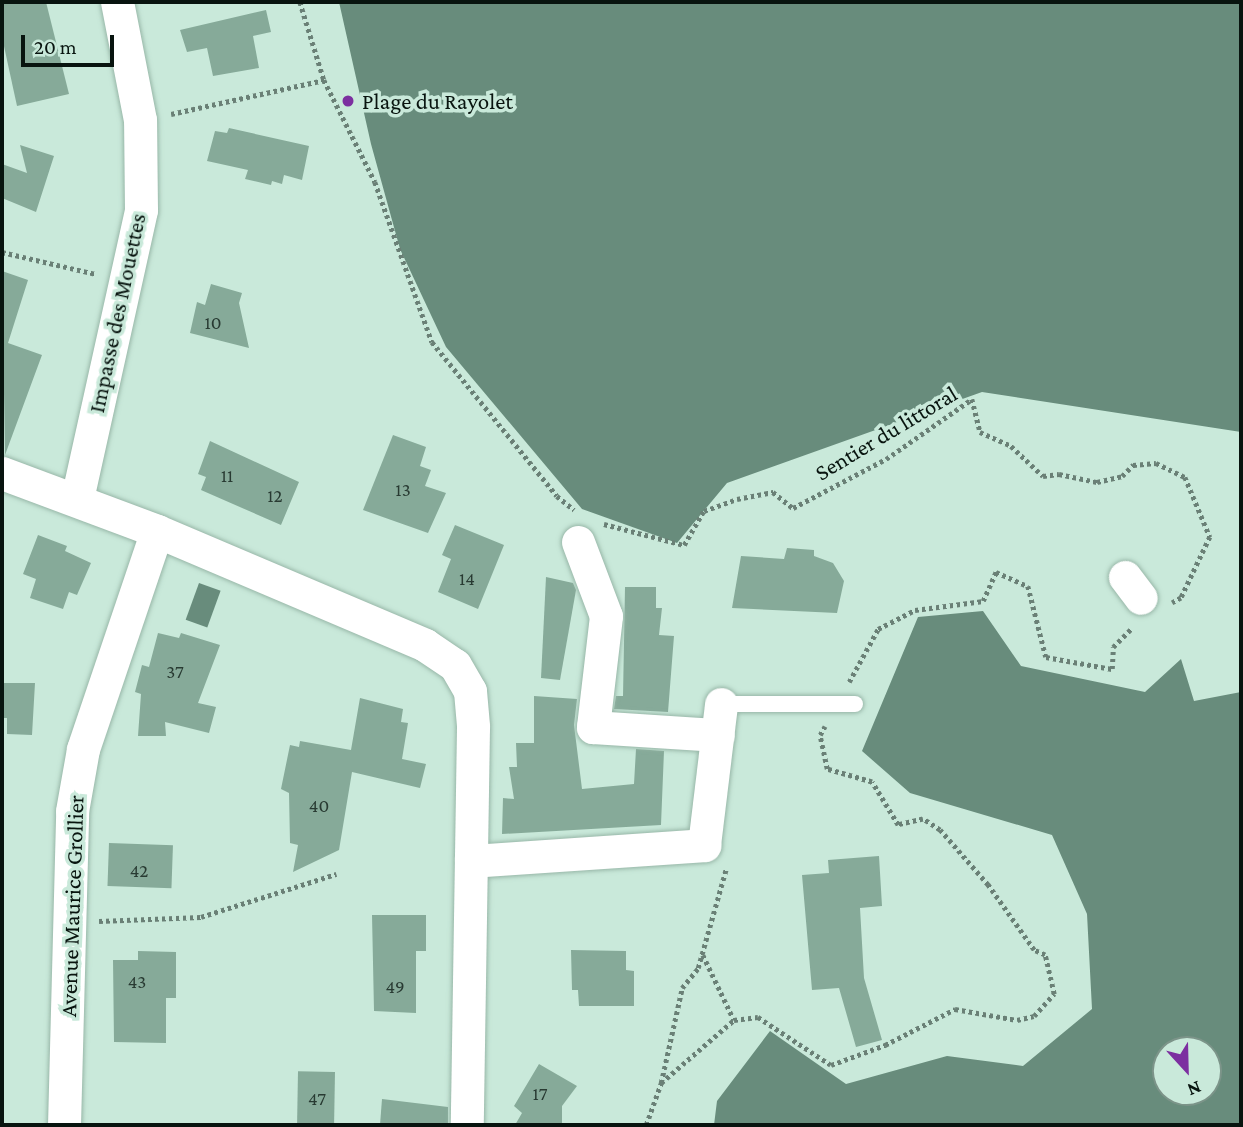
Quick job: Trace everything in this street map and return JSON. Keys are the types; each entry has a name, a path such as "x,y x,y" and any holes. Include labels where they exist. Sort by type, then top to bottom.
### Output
{"street":[{"name":"Impasse des Mouettes","path":"77,499 123,281 141,210 140,120 117,2"},
{"path":"2,473 157,531 425,645 455,665 470,691 473,727 467,1125"},
{"path":"471,861 704,845 720,719 593,727 606,615 587,526"},
{"name":"Avenue Maurice Grollier","path":"64,1125 72,811 83,749 157,531"}],"lane":[{"path":"720,719 838,703 855,704"}],"path":[{"name":"Sentier du littoral","path":"300,2 324,80 375,182 432,342 556,496 587,526 684,545 704,511 772,492 793,508 886,459 972,399 980,432 1011,446 1043,477 1059,474 1097,482 1122,476 1133,465 1156,463 1185,477 1210,537 1181,598 1145,600 1113,647 1112,669 1046,657 1028,586 996,572 983,601 915,610 878,629 820,735 827,769 872,782 898,825 923,819 970,863 1034,950 1045,955 1054,994 1034,1016 1017,1020 955,1009 885,1045 831,1065 758,1017 734,1020"},
{"path":"140,120 324,80"},
{"path":"2,252 123,281"},
{"path":"646,1125 661,1083 682,988 698,968 703,954 729,856"},
{"path":"70,923 201,918 336,874"},
{"path":"661,1083 734,1020 703,954"}],"shaded area":[{"path":"339,2 1241,2 1241,432 982,392 727,483 677,543 582,509 446,347 400,249 371,144"},
{"path":"199,583 221,591 207,628 186,620"},
{"path":"983,611 1021,666 1145,692 1181,659 1194,701 1241,692 1241,1125 714,1125 717,1101 770,1031 846,1084 947,1056 1023,1066 1092,1009 1087,914 1052,835 910,793 862,751 918,617"}],"building":[{"path":"2,2 46,2 69,94 17,106 2,37"},
{"path":"266,10 271,32 253,36 259,68 213,76 207,48 187,52 180,30"},
{"path":"229,128 309,146 302,180 284,175 282,184 272,181 271,185 245,179 248,170 207,161 215,131 227,133"},
{"path":"20,145 54,156 36,212 2,198 2,164 27,173"},
{"path":"2,271 28,280 8,343 42,355 5,455"},
{"path":"211,284 242,293 239,303 249,348 190,333 197,302 205,305"},
{"path":"393,435 426,447 420,466 431,470 425,486 446,493 428,533 363,510"},
{"path":"210,441 299,482 281,525 201,490 206,477 198,474"},
{"path":"455,525 504,545 478,609 438,592 451,559 442,555"},
{"path":"38,535 67,546 65,551 91,563 77,595 69,592 63,609 30,598 36,579 23,574"},
{"path":"787,548 814,550 814,556 833,563 844,581 837,613 732,608 741,556 784,559"},
{"path":"546,577 573,583 576,590 560,680 541,678"},
{"path":"625,587 656,587 656,608 662,608 659,635 674,636 668,712 614,709 616,696 623,696"},
{"path":"158,633 179,638 181,633 220,645 198,703 216,707 209,733 165,722 166,736 138,736 141,694 135,692 142,665 149,667"},
{"path":"2,683 35,683 32,735 7,734 7,718 2,718"},
{"path":"534,696 577,699 574,725 582,789 634,784 636,749 664,751 661,825 502,834 503,798 514,799 509,767 517,767 516,743 534,743"},
{"path":"360,698 403,709 401,722 408,723 402,759 426,764 420,788 352,772 339,850 293,872 298,845 290,843 289,793 281,789 290,745 299,747 300,741 351,750"},
{"path":"109,843 173,845 171,888 107,886"},
{"path":"879,856 882,906 860,908 864,978 882,1040 856,1047 839,988 812,990 802,875 829,873 828,860"},
{"path":"372,915 426,915 426,951 416,951 416,1013 374,1011"},
{"path":"571,950 626,951 626,970 634,971 634,1006 579,1006 578,990 572,990"},
{"path":"138,951 176,952 176,998 166,998 166,1043 114,1042 113,960 138,960"},
{"path":"539,1064 577,1086 562,1106 562,1125 515,1125 522,1113 514,1106"},
{"path":"298,1071 335,1072 334,1125 297,1124"},
{"path":"382,1099 448,1107 448,1125 380,1125"}],"place":[{"name":"Plage du Rayolet","path":"348,101"}]}
